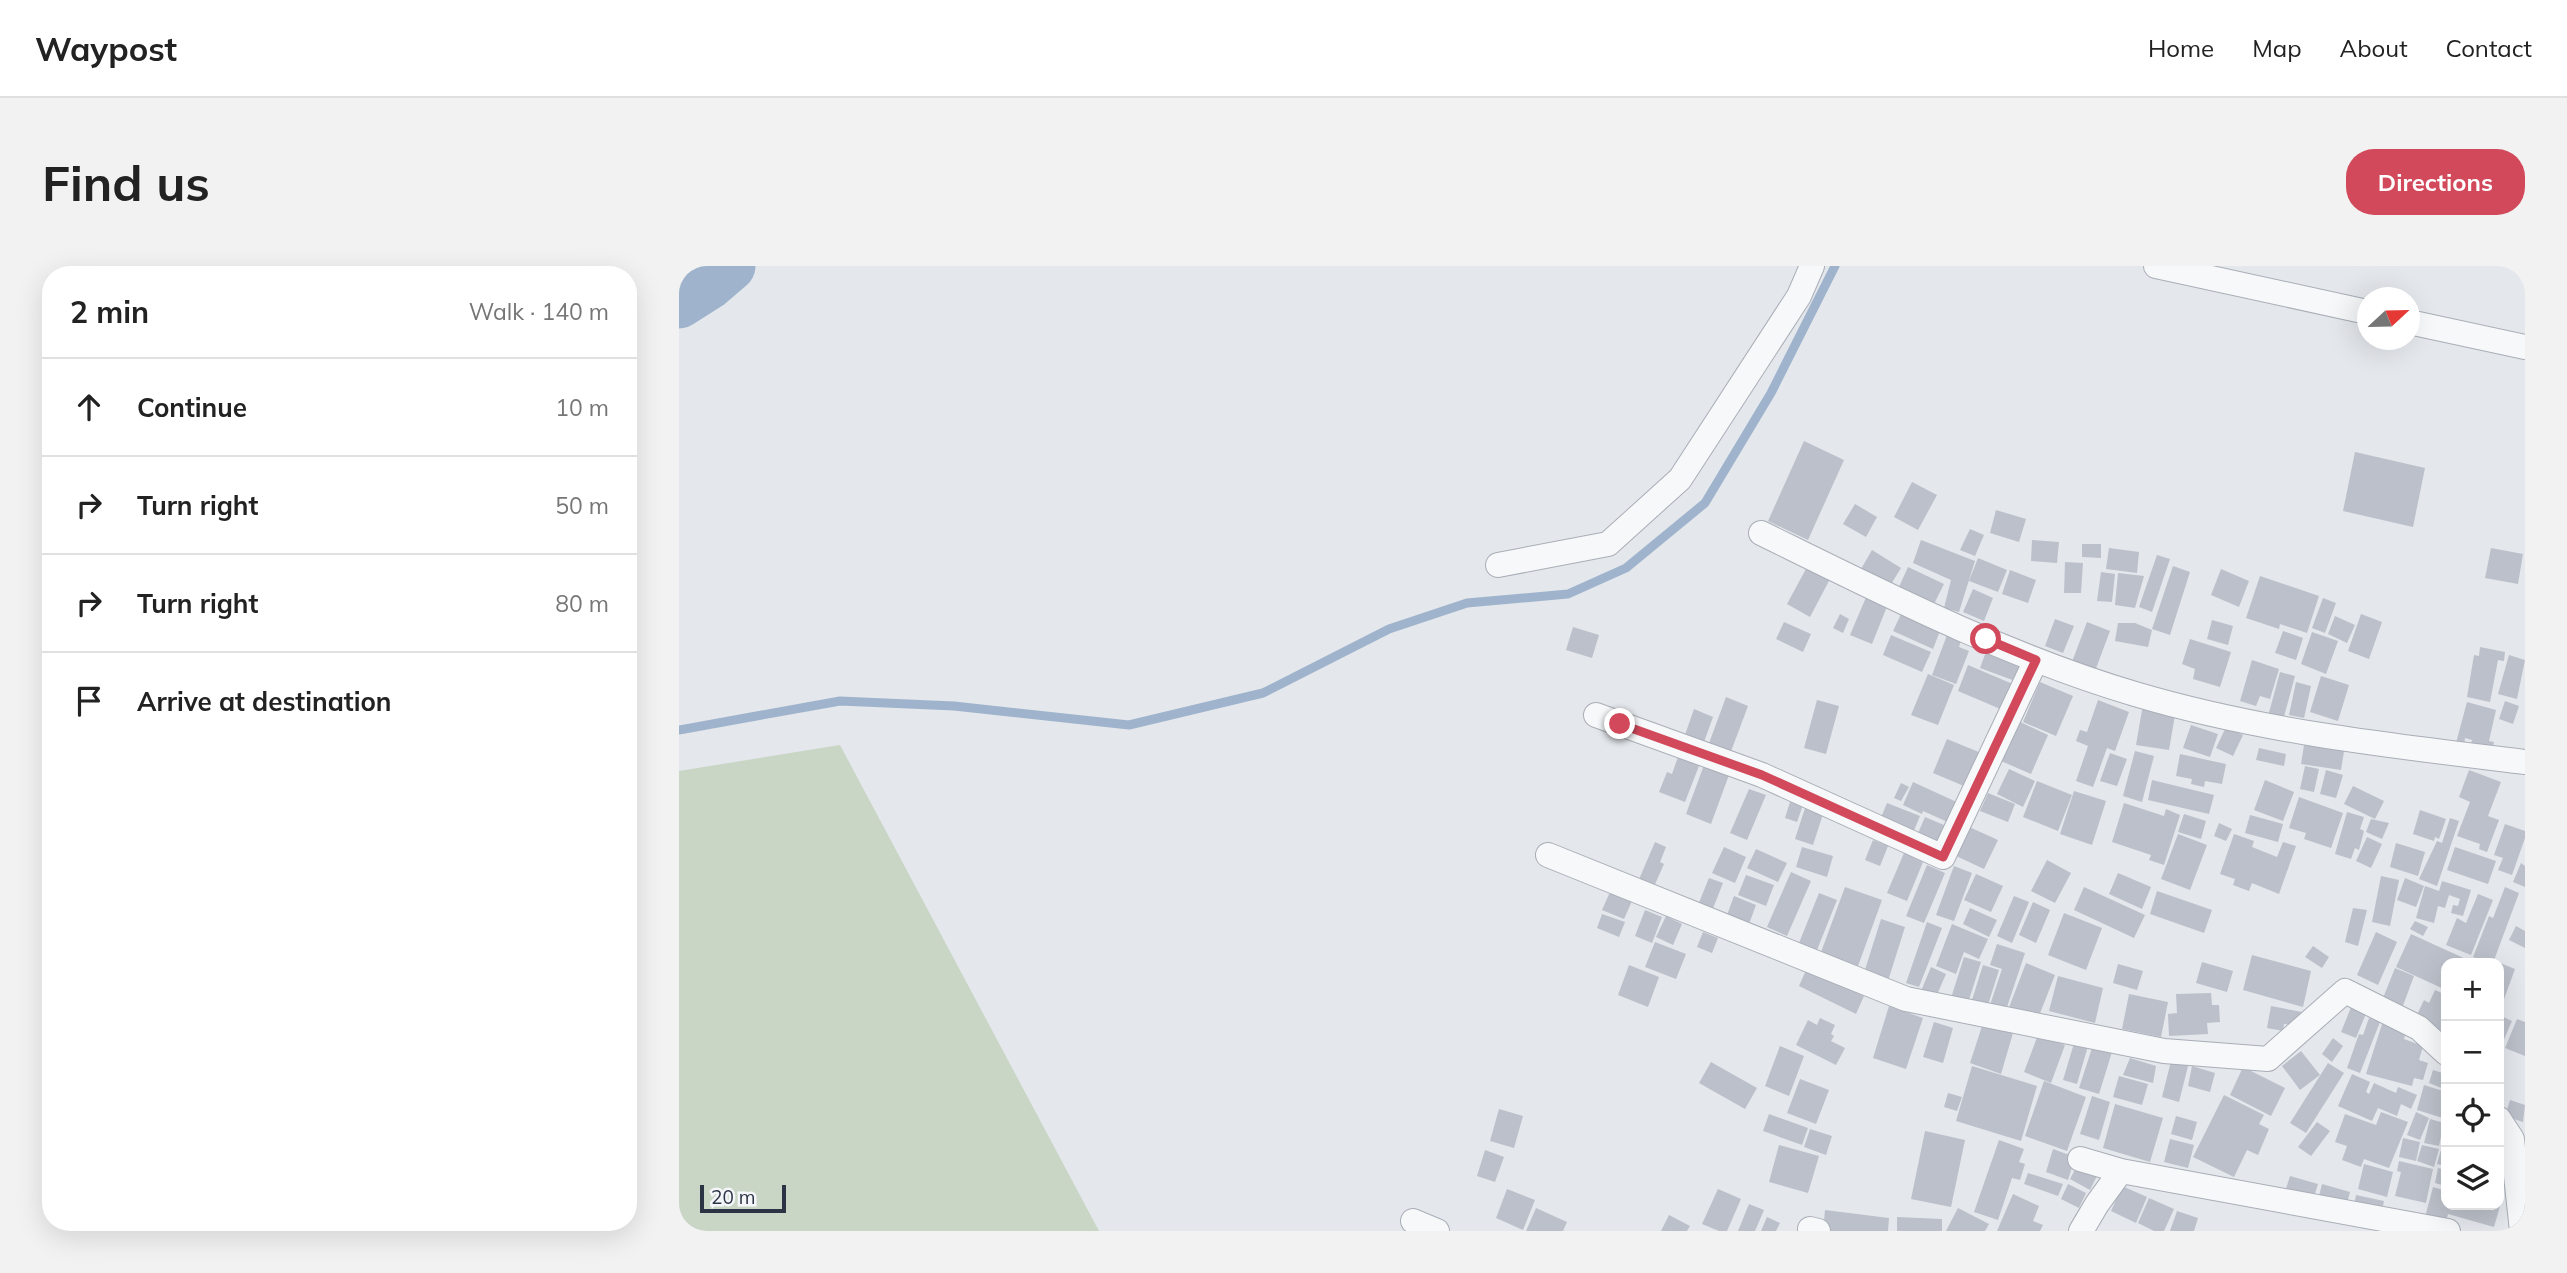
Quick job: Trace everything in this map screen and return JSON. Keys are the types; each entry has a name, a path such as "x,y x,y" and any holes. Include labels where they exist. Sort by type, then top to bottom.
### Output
{"street":[{"path":"1498,565 1608,544 1680,479 1799,296 1812,266"},
{"path":"2156,266 2357,310"},
{"path":"2420,324 2525,347"},
{"path":"1761,533 1935,618 2036,660 2134,694 2252,724 2351,741 2525,762"},
{"path":"1596,715 1762,775 1943,857 2036,660"},
{"path":"1548,855 1906,999 2164,1051 2268,1059 2345,991 2419,1028 2441,1048"},
{"path":"2504,1127 2512,1139 2522,1231"},
{"path":"2080,1159 2121,1171 2448,1231"},
{"path":"2081,1231 2121,1171"},
{"path":"1413,1222 1437,1231"}],"green space":[{"path":"840,745 1099,1231 679,1231 679,771"}],"building":[{"path":"1804,441 1844,460 1808,540 1768,521"},
{"path":"2355,452 2425,468 2413,527 2343,511"},
{"path":"1912,482 1937,495 1918,530 1894,517"},
{"path":"1855,504 1877,517 1866,537 1843,524"},
{"path":"1996,510 2026,519 2019,542 1990,533"},
{"path":"1970,529 1984,535 1975,556 1960,550"},
{"path":"1921,540 1975,561 1959,612 1944,608 1951,580 1913,563"},
{"path":"2032,540 2059,542 2057,563 2031,561"},
{"path":"2082,544 2101,544 2101,558 2082,557"},
{"path":"2109,548 2139,552 2137,573 2106,569"},
{"path":"2491,548 2523,554 2518,584 2485,578"},
{"path":"1872,550 1901,568 1890,586 1861,569"},
{"path":"2157,555 2170,559 2152,612 2139,607"},
{"path":"1978,558 2007,570 1998,592 1969,581"},
{"path":"2065,562 2083,563 2081,593 2064,593"},
{"path":"2173,566 2190,572 2170,635 2152,629"},
{"path":"1807,567 1830,579 1810,617 1787,604"},
{"path":"1908,567 1944,584 1933,606 1898,589"},
{"path":"2221,569 2249,581 2239,607 2211,595"},
{"path":"2010,570 2036,580 2028,603 2002,594"},
{"path":"2101,572 2115,574 2112,602 2097,601"},
{"path":"2118,573 2144,576 2135,608 2115,605"},
{"path":"2260,576 2319,596 2307,633 2280,624 2279,629 2246,618"},
{"path":"1973,589 1993,598 1984,621 1963,612"},
{"path":"1867,595 1888,604 1872,644 1850,635"},
{"path":"2323,598 2336,603 2325,633 2312,628"},
{"path":"1840,614 1849,619 1843,633 1833,628"},
{"path":"1901,614 1940,631 1933,649 1893,631"},
{"path":"2361,614 2382,622 2369,659 2348,651"},
{"path":"2335,616 2355,625 2347,643 2328,634"},
{"path":"2055,619 2074,626 2063,653 2045,646"},
{"path":"2212,620 2233,626 2228,645 2207,639"},
{"path":"1784,622 1811,634 1803,652 1776,639"},
{"path":"2087,622 2110,631 2095,671 2072,662"},
{"path":"2118,623 2135,623 2152,630 2148,647 2115,641"},
{"path":"1573,627 1599,635 1592,658 1566,650"},
{"path":"2283,631 2303,638 2296,660 2275,653"},
{"path":"2312,632 2338,641 2326,674 2301,664"},
{"path":"1891,635 1931,652 1922,672 1883,655"},
{"path":"1947,635 1961,640 1959,647 1969,651 1956,684 1932,675"},
{"path":"2190,639 2231,652 2220,687 2193,679 2195,669 2182,664"},
{"path":"2480,647 2505,652 2504,661 2498,660 2490,702 2467,697 2474,655 2479,656"},
{"path":"1987,649 2022,662 2015,681 1980,668"},
{"path":"2509,655 2525,660 2517,699 2498,694"},
{"path":"2252,660 2279,669 2270,699 2260,696 2256,706 2240,701"},
{"path":"1968,665 2015,685 2005,711 1958,691"},
{"path":"2280,672 2295,676 2282,724 2267,720"},
{"path":"1928,674 1954,685 1938,725 1911,715"},
{"path":"2321,676 2349,685 2338,721 2310,712"},
{"path":"2040,682 2073,696 2056,736 2023,722"},
{"path":"2296,682 2311,686 2304,718 2289,715"},
{"path":"1726,697 1748,706 1730,754 1708,746"},
{"path":"1817,700 1839,706 1826,754 1804,748"},
{"path":"2098,700 2129,712 2115,751 2107,748 2093,787 2076,781 2088,746 2076,741 2080,730 2087,732"},
{"path":"2505,701 2519,706 2513,724 2499,719"},
{"path":"2467,702 2496,710 2489,741 2494,742 2491,753 2470,748 2472,740 2465,738 2464,745 2456,743"},
{"path":"1694,709 1713,717 1704,742 1685,735"},
{"path":"2158,709 2175,715 2169,750 2136,745 2142,710"},
{"path":"2018,721 2048,735 2031,774 2001,761"},
{"path":"2191,725 2218,734 2210,757 2183,748"},
{"path":"2226,727 2243,735 2233,756 2216,748"},
{"path":"1947,739 1986,755 1971,789 1933,773"},
{"path":"2305,739 2345,745 2341,770 2301,764"},
{"path":"2259,748 2286,754 2284,766 2256,760"},
{"path":"2135,751 2154,756 2142,802 2123,796"},
{"path":"2110,753 2127,759 2117,786 2100,781"},
{"path":"2180,754 2226,764 2222,784 2205,781 2204,787 2191,784 2192,779 2176,776"},
{"path":"1678,757 1699,766 1685,802 1659,792 1667,772 1672,774"},
{"path":"1704,765 1729,775 1711,824 1686,814"},
{"path":"2305,766 2319,769 2314,792 2300,789"},
{"path":"2009,769 2035,781 2023,807 1997,794"},
{"path":"2326,770 2343,775 2336,798 2320,794"},
{"path":"2469,770 2501,782 2488,816 2499,820 2487,852 2479,849 2480,844 2457,836 2470,802 2459,797"},
{"path":"2152,780 2214,795 2209,814 2148,800"},
{"path":"2265,780 2294,792 2283,821 2254,810"},
{"path":"2037,781 2072,795 2058,831 2023,817"},
{"path":"1913,782 1961,804 1952,824 1903,805"},
{"path":"1901,783 1909,787 1901,801 1894,798"},
{"path":"2353,786 2384,801 2375,819 2344,804"},
{"path":"1749,789 1766,795 1747,840 1730,833"},
{"path":"2074,791 2106,801 2092,845 2060,834"},
{"path":"1988,793 2015,804 2008,822 1980,811"},
{"path":"2299,797 2343,813 2331,848 2304,839 2306,833 2289,828"},
{"path":"1790,802 1803,805 1797,822 1785,818"},
{"path":"1887,803 1920,816 1913,833 1880,820"},
{"path":"2124,803 2164,816 2166,809 2180,815 2164,865 2149,860 2151,855 2112,842"},
{"path":"1805,808 1823,814 1813,845 1795,839"},
{"path":"2420,810 2446,819 2439,839 2435,837 2434,841 2413,834"},
{"path":"2347,812 2364,817 2360,829 2364,831 2359,850 2355,848 2351,859 2335,854"},
{"path":"2184,814 2206,821 2201,839 2178,832"},
{"path":"2250,815 2283,824 2278,842 2245,833"},
{"path":"1925,817 1944,825 1934,849 1915,840"},
{"path":"2450,818 2459,821 2437,886 2419,879 2437,841 2442,843"},
{"path":"2371,819 2389,823 2382,839 2366,832"},
{"path":"2219,823 2232,829 2226,841 2214,836"},
{"path":"2505,824 2525,831 2512,875 2498,870 2503,858 2494,855"},
{"path":"1967,826 1998,840 1984,869 1954,855"},
{"path":"2178,834 2207,845 2190,890 2161,879"},
{"path":"2234,834 2254,841 2252,847 2277,857 2283,842 2296,846 2279,894 2252,883 2249,891 2233,885 2235,879 2220,874"},
{"path":"2367,837 2382,844 2371,868 2356,861"},
{"path":"1873,840 1888,846 1880,866 1865,860"},
{"path":"1655,842 1666,847 1660,862 1664,864 1652,891 1637,884"},
{"path":"2396,843 2425,852 2418,876 2390,867"},
{"path":"1724,847 1746,857 1735,883 1712,873"},
{"path":"1802,847 1833,856 1827,877 1796,867"},
{"path":"2455,847 2496,861 2488,884 2447,870"},
{"path":"1756,849 1787,863 1778,882 1747,868"},
{"path":"1904,853 1923,862 1907,901 1887,893"},
{"path":"2047,860 2071,873 2055,903 2031,891"},
{"path":"2521,863 2525,866 2525,887 2513,882"},
{"path":"1927,865 1945,873 1924,923 1906,916"},
{"path":"1954,866 1972,873 1954,921 1936,915"},
{"path":"1791,872 1811,881 1787,936 1767,927"},
{"path":"2118,873 2151,887 2142,909 2109,894"},
{"path":"1976,874 2003,886 1991,912 1964,900"},
{"path":"1746,875 1774,885 1766,906 1738,895"},
{"path":"2381,876 2399,880 2390,926 2372,922"},
{"path":"1709,878 1723,883 1712,911 1698,905"},
{"path":"2405,878 2424,886 2416,907 2397,900"},
{"path":"2442,881 2471,890 2463,916 2451,913 2453,905 2458,906 2460,899 2449,895 2445,908 2438,906 2434,923 2416,918 2425,886 2439,891"},
{"path":"1845,887 1882,900 1858,966 1821,952"},
{"path":"2084,887 2145,915 2134,938 2074,910"},
{"path":"2505,887 2519,893 2495,958 2473,957 2489,916 2493,918"},
{"path":"2157,891 2212,910 2204,933 2150,914"},
{"path":"1610,892 1632,901 1624,919 1602,910"},
{"path":"1819,893 1837,900 1815,955 1797,948"},
{"path":"2478,894 2493,900 2471,955 2446,945 2457,918 2466,923"},
{"path":"1734,896 1756,905 1749,924 1727,915"},
{"path":"2014,896 2029,902 2012,943 1997,936"},
{"path":"2033,902 2050,910 2036,943 2019,935"},
{"path":"1970,908 1997,920 1989,937 1963,924"},
{"path":"2353,908 2367,910 2358,946 2345,942"},
{"path":"1645,910 1662,917 1652,943 1635,936"},
{"path":"2064,913 2102,928 2086,970 2048,955"},
{"path":"1602,914 1625,922 1619,937 1597,928"},
{"path":"1666,916 1682,924 1673,945 1656,937"},
{"path":"1881,919 1905,927 1888,981 1864,973"},
{"path":"2415,921 2428,927 2423,936 2410,929"},
{"path":"1927,922 1942,928 1919,987 1906,983"},
{"path":"1952,924 1988,939 1979,959 1964,952 1956,974 1936,966"},
{"path":"2516,926 2525,931 2525,948 2509,940"},
{"path":"1703,932 1718,938 1712,953 1697,947"},
{"path":"2376,932 2397,942 2378,985 2357,975"},
{"path":"2411,934 2464,958 2441,958 2441,988 2396,967"},
{"path":"1655,942 1686,954 1676,979 1645,967"},
{"path":"1997,944 2025,953 2005,1013 1989,1008 2002,969 1990,965"},
{"path":"2313,946 2329,957 2322,968 2305,957"},
{"path":"2252,955 2311,971 2303,1007 2243,990"},
{"path":"1964,957 1981,962 1968,1003 1951,998"},
{"path":"2202,962 2233,971 2227,992 2196,983"},
{"path":"2026,963 2055,975 2037,1021 2008,1010"},
{"path":"2118,964 2143,971 2137,990 2113,983"},
{"path":"1629,965 1659,977 1648,1007 1618,995"},
{"path":"1983,965 1999,970 1987,1008 1971,1003"},
{"path":"2504,965 2515,969 2504,999"},
{"path":"1931,967 1946,974 1936,997 1921,991"},
{"path":"1807,968 1864,996 1856,1014 1799,986"},
{"path":"2395,968 2414,976 2401,1011 2381,1003"},
{"path":"2058,976 2103,988 2095,1023 2049,1011"},
{"path":"2435,990 2441,993 2441,1032 2415,1019 2424,1000 2429,1003"},
{"path":"2211,993 2212,1005 2219,1005 2220,1022 2207,1023 2208,1034 2169,1036 2168,1014 2177,1013 2176,994"},
{"path":"2129,994 2168,1002 2161,1037 2122,1029"},
{"path":"2352,1005 2367,1011 2356,1038 2341,1032"},
{"path":"1889,1006 1923,1018 1906,1069 1873,1058"},
{"path":"2271,1006 2302,1012 2299,1026 2284,1024 2283,1031 2267,1028"},
{"path":"2504,1017 2512,1021 2504,1039"},
{"path":"1820,1018 1835,1025 1831,1041 1845,1048 1836,1065 1796,1045 1808,1020 1817,1025"},
{"path":"2369,1018 2380,1022 2360,1073 2347,1068 2359,1034 2363,1035"},
{"path":"2517,1019 2525,1022 2525,1056 2505,1048"},
{"path":"2383,1021 2407,1028 2404,1039 2423,1046 2419,1060 2428,1063 2423,1080 2414,1078 2412,1086 2366,1074"},
{"path":"1934,1022 1953,1028 1943,1063 1923,1057"},
{"path":"1983,1023 2013,1033 2001,1074 1970,1063"},
{"path":"2038,1035 2065,1045 2051,1083 2024,1072"},
{"path":"2333,1038 2343,1046 2332,1062 2322,1054"},
{"path":"2075,1040 2088,1046 2077,1084 2063,1080"},
{"path":"2093,1045 2112,1052 2099,1094 2079,1088"},
{"path":"1780,1046 1804,1056 1789,1096 1765,1086"},
{"path":"2301,1051 2320,1075 2300,1090 2282,1066"},
{"path":"2130,1058 2156,1066 2153,1083 2123,1075"},
{"path":"2171,1061 2188,1066 2179,1102 2162,1097"},
{"path":"1711,1062 1757,1088 1745,1109 1699,1083"},
{"path":"2328,1063 2344,1073 2306,1133 2290,1123"},
{"path":"1972,1066 2037,1086 2021,1141 1956,1121"},
{"path":"2192,1066 2215,1073 2210,1092 2188,1086"},
{"path":"2243,1067 2285,1088 2271,1116 2230,1095"},
{"path":"2433,1070 2441,1072 2441,1088 2429,1083"},
{"path":"2352,1074 2370,1082 2366,1092 2369,1094 2374,1083 2396,1093 2398,1087 2417,1095 2411,1109 2401,1104 2397,1116 2378,1108 2372,1121 2338,1106"},
{"path":"2119,1076 2148,1084 2142,1105 2113,1097"},
{"path":"1800,1079 1829,1090 1816,1124 1787,1113"},
{"path":"2044,1081 2086,1097 2067,1151 2025,1136"},
{"path":"2424,1085 2441,1090 2441,1117 2417,1110"},
{"path":"1948,1093 1962,1097 1957,1111 1944,1107"},
{"path":"2224,1095 2264,1115 2259,1124 2269,1129 2258,1155 2247,1150 2234,1177 2193,1157"},
{"path":"2092,1096 2110,1102 2099,1140 2080,1134"},
{"path":"2510,1100 2525,1105 2523,1122 2505,1116"},
{"path":"2115,1104 2163,1118 2150,1162 2103,1148"},
{"path":"1499,1109 1523,1116 1514,1148 1490,1141"},
{"path":"2381,1112 2408,1122 2389,1168 2364,1159 2361,1167 2342,1160 2347,1146 2335,1142 2345,1114 2376,1125"},
{"path":"2416,1112 2429,1118 2420,1140 2407,1135"},
{"path":"1769,1114 1808,1128 1802,1145 1763,1131"},
{"path":"2176,1116 2197,1122 2192,1140 2171,1134"},
{"path":"2430,1119 2441,1122 2439,1146 2424,1143"},
{"path":"2317,1122 2330,1131 2311,1156 2298,1147"},
{"path":"1810,1129 1832,1136 1826,1155 1804,1147"},
{"path":"1925,1131 1965,1140 1951,1207 1911,1199"},
{"path":"2403,1138 2420,1142 2416,1161 2399,1157"},
{"path":"2170,1139 2194,1145 2188,1168 2164,1162"},
{"path":"1999,1140 2024,1149 2019,1162 2025,1164 2020,1180 2012,1178 1998,1220 1974,1212"},
{"path":"1779,1145 1819,1156 1808,1193 1769,1182"},
{"path":"2422,1145 2439,1149 2434,1167 2417,1161"},
{"path":"2053,1149 2075,1157 2068,1180 2046,1172"},
{"path":"1485,1150 1504,1157 1495,1182 1477,1176"},
{"path":"2399,1161 2433,1169 2426,1203 2395,1196 2401,1172 2397,1171"},
{"path":"2078,1164 2098,1174 2090,1190 2070,1179"},
{"path":"2364,1164 2393,1172 2387,1197 2358,1189"},
{"path":"2438,1168 2441,1169 2441,1185 2435,1183"},
{"path":"2028,1173 2063,1184 2058,1196 2024,1184"},
{"path":"2290,1176 2318,1184 2312,1203 2284,1195"},
{"path":"2068,1184 2086,1193 2079,1208 2061,1199"},
{"path":"2322,1184 2350,1192 2346,1207 2318,1200"},
{"path":"2122,1186 2147,1197 2136,1223 2111,1211"},
{"path":"2433,1187 2441,1189 2441,1210 2499,1210 2494,1227 2448,1214 2445,1226 2424,1221"},
{"path":"1507,1189 1535,1200 1523,1230 1496,1218"},
{"path":"1718,1189 1741,1199 1727,1231 1719,1231 1702,1224"},
{"path":"2013,1194 2039,1206 2033,1221 2043,1225 2040,1231 1997,1231"},
{"path":"2356,1195 2384,1201 2381,1216 2353,1211"},
{"path":"2149,1198 2174,1209 2164,1231 2154,1231 2138,1223"},
{"path":"1749,1204 1764,1210 1755,1231 1738,1231"},
{"path":"1536,1208 1567,1222 1563,1231 1526,1231"},
{"path":"1958,1208 1989,1224 1985,1231 1946,1231"},
{"path":"1825,1210 1889,1218 1888,1231 1823,1231"},
{"path":"2177,1211 2198,1218 2194,1231 2170,1231"},
{"path":"1669,1215 1690,1226 1687,1231 1661,1231"},
{"path":"1767,1217 1780,1223 1776,1231 1761,1231"},
{"path":"1897,1217 1942,1219 1942,1231 1897,1231"}],"waterway":[{"path":"679,303 709,284 730,266"},
{"path":"679,730 840,701 954,706 1129,725 1263,693 1389,629 1467,603 1568,594 1626,568 1705,503 1771,393 1835,266"}],"route":[{"path":"1620,724 1762,775 1943,857 2036,660 1986,639"}]}
